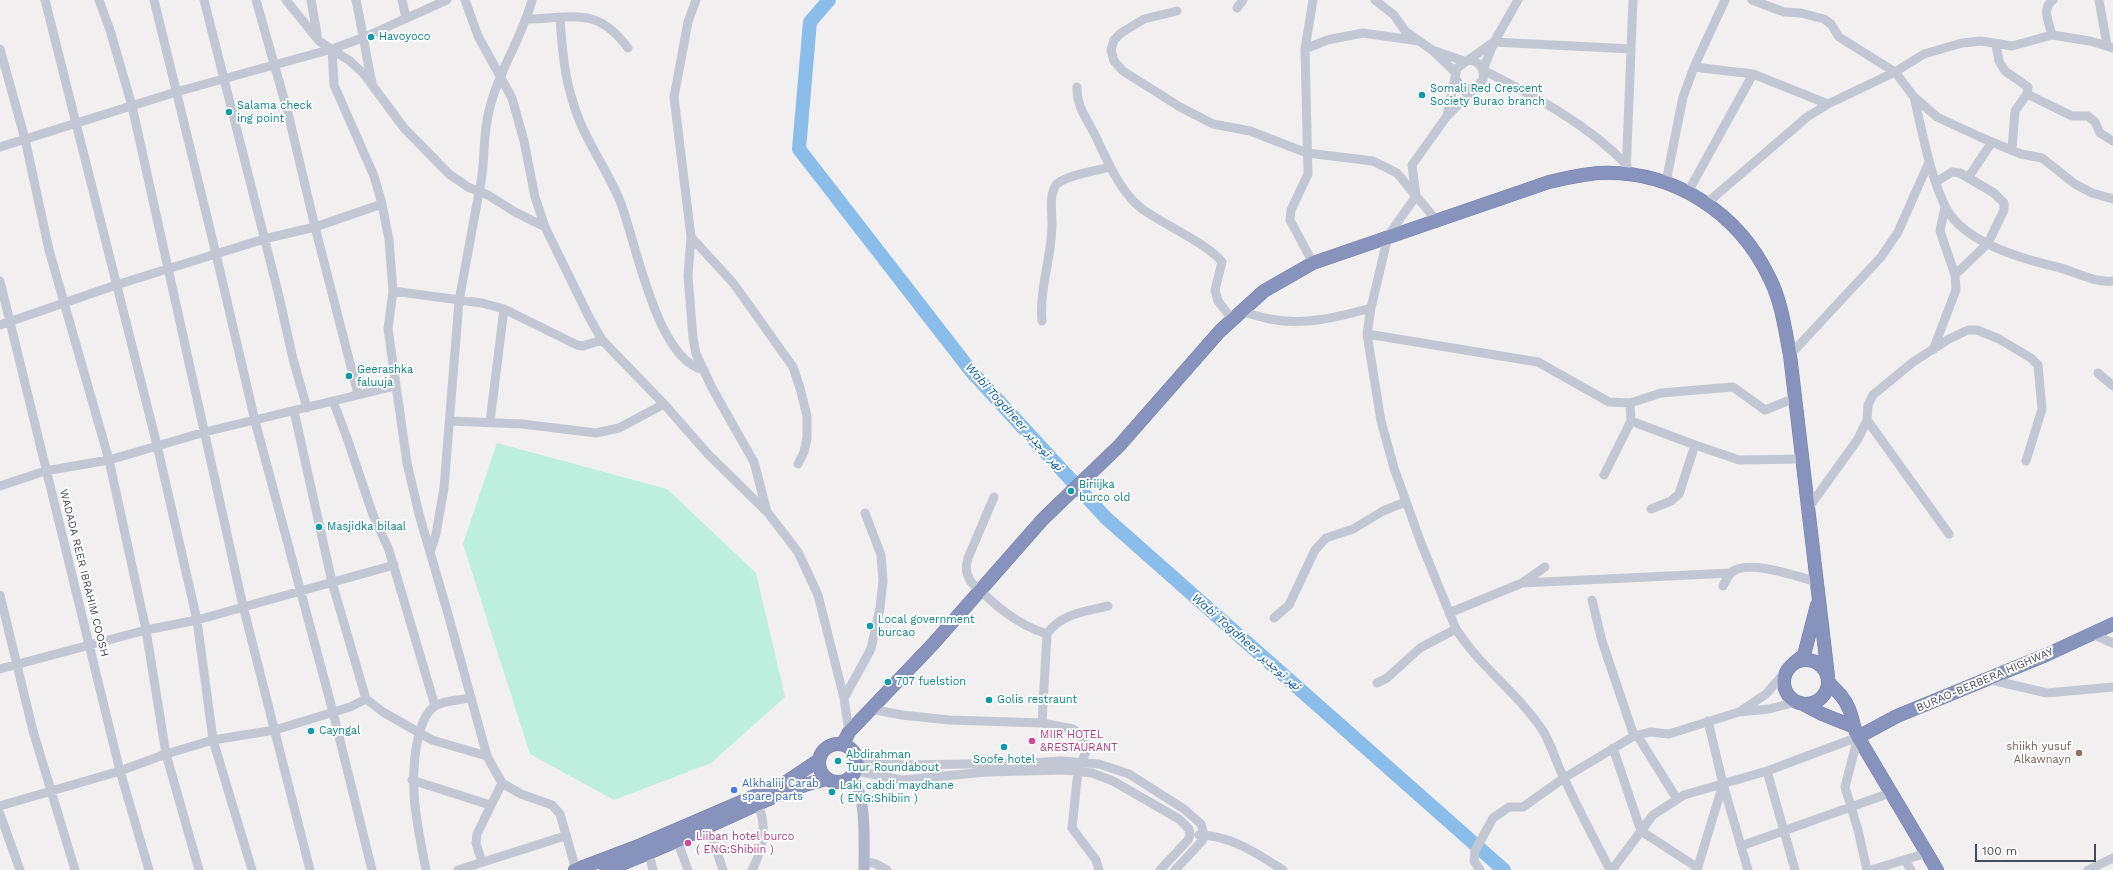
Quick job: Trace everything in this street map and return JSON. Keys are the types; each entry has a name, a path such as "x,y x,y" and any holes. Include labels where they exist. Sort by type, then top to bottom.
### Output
{"highway":[{"path":"607,867 783,784 819,760 825,748 846,738 980,591 1043,519 1119,446 1236,315 1264,291 1313,263 1388,236 1549,182 1576,176 1626,169 1666,182 1707,203 1746,240 1771,280 1781,310 1790,356 1828,679 1823,697 1818,702 1800,703"},
{"path":"1818,599 1804,655 1790,667 1784,677 1786,692 1800,703 1855,731"},
{"name":"BURAO-BERBERA HIGHWAY","path":"1855,731 1897,716 2113,624"},
{"path":"1790,667 1798,661 1813,660 1820,664 1828,679 1843,696 1850,710 1855,731 1890,793 1937,870"},
{"path":"819,760 822,774 827,779 834,782 847,780 856,771 857,758 846,738"},
{"path":"576,870 607,867 649,853 757,803 810,783 827,779"}],"main road":[{"path":"847,780 857,788 860,796 864,866"}],"street":[{"path":"45,0 157,445 197,620 213,740 252,870"},
{"path":"99,0 110,30 132,106 243,606 310,870"},
{"path":"154,0 255,421 299,592 333,712 372,870"},
{"path":"204,0 293,359 307,408"},
{"path":"256,0 288,113 315,227 358,394"},
{"path":"286,0 319,41 332,48 357,67 404,128 449,174 479,192 545,227"},
{"path":"311,0 315,13 319,41"},
{"path":"356,0 365,37 368,63 374,90"},
{"path":"402,0 406,18"},
{"path":"0,146 176,92 332,48 365,37 447,0"},
{"path":"465,0 478,36 512,98 519,120 535,197 545,227 589,317 602,340 664,404 708,454 768,513 798,552 818,595 844,698 846,738"},
{"path":"430,553 436,534 441,505 450,421 459,301 483,176 485,130 489,110 527,19 532,0"},
{"path":"696,0 688,22 674,97 691,237 688,276 693,338 696,354 712,388 754,462 768,513"},
{"path":"1237,8 1244,0"},
{"path":"1313,0 1305,49 1308,174 1291,210 1290,220 1313,263"},
{"path":"1375,0 1394,15 1405,31 1432,50 1455,74 1456,81 1463,88 1473,89"},
{"path":"1518,0 1494,42 1483,70 1483,80 1447,116 1412,165 1416,196 1388,236 1371,308 1367,334 1381,421 1405,502 1456,629 1467,646 1527,709 1543,731 1556,754 1564,778 1611,870 1653,815 1684,795 1767,771 1855,731"},
{"path":"1626,169 1633,0"},
{"path":"1666,182 1683,97 1694,67 1725,0"},
{"path":"1752,0 1784,12 1801,13 1824,19 1831,24 1839,37 1895,72 1914,97 1937,117 2021,154 2042,158 2075,184 2092,193 2113,199"},
{"path":"2052,35 2046,10 2047,5 2053,0"},
{"path":"1707,203 1807,117 1828,104 1895,72 1924,54 1949,46 1981,41 1996,45 2012,46 2052,35 2110,47 2099,0"},
{"path":"1177,11 1144,19 1121,33 1114,40 1111,50 1114,61 1123,71 1180,107 1213,124 1250,131 1307,153 1373,161 1397,173 1436,220"},
{"path":"527,19 581,17 601,21 616,32 628,48"},
{"path":"560,18 564,64 572,102 583,130 604,167 620,203 653,306 673,344 683,357 690,365 704,370"},
{"path":"1305,49 1328,40 1364,33 1419,41"},
{"path":"1447,116 1455,74 1466,61 1494,42 1631,49"},
{"path":"1996,45 2002,67 2009,75 2026,84 2027,94 2014,111 2012,149"},
{"path":"332,48 334,85 374,176 382,204 389,240 393,291 388,329 395,386 413,490 487,756 502,783 517,792 552,805 560,814 565,836 576,870"},
{"path":"0,49 25,139 49,250 109,460 146,630 166,754 199,870"},
{"path":"1432,50 1477,63 1483,70 1543,101 1583,126 1610,147 1626,169"},
{"path":"1694,67 1753,74 1828,104"},
{"path":"1688,192 1753,74"},
{"path":"1077,87 1078,102 1110,167 1139,206 1218,257 1222,262 1216,290 1218,301 1236,315 1308,321 1324,320 1371,308"},
{"path":"2027,94 2072,116 2088,116 2095,122 2100,133 2113,141"},
{"path":"1914,97 1929,162 1945,207 1968,232 2007,253 2040,264 2059,267 2092,278 2113,280"},
{"path":"1968,178 1992,142"},
{"path":"1790,356 1809,333 1823,322 1881,257 1898,232 1929,162"},
{"path":"1042,321 1043,291 1048,266 1052,227 1053,192 1056,186 1067,178 1110,167"},
{"path":"1936,182 1952,172 1968,178 1994,193 2004,203 2004,210 1988,243 1955,275"},
{"path":"0,325 116,285 169,270 264,239 315,227 382,204"},
{"path":"1932,351 1956,290 1955,275 1940,231 1945,207"},
{"path":"691,237 734,284 792,367 800,388 807,416 807,438 804,452 798,464"},
{"name":"WADADA REER IBRAHIM COOSH","path":"0,281 11,321 45,471 91,646 120,771 149,870"},
{"path":"393,291 482,303 504,308 577,345 602,340"},
{"path":"490,422 504,308"},
{"path":"1807,510 1858,439 1867,420 1868,405 1873,395 1913,362 1958,333 1977,330 1999,339 2031,358 2038,365 2042,409 2026,461"},
{"path":"1367,334 1538,362 1608,402 1630,403 1661,393 1733,387 1765,410 1795,398"},
{"path":"2098,373 2113,386"},
{"path":"0,486 45,471 109,460 205,432 395,386"},
{"path":"333,401 373,515 385,540 394,565 435,706"},
{"path":"1604,475 1632,421 1630,403"},
{"path":"450,421 490,422 596,433 619,428 664,404"},
{"path":"294,411 332,582 366,699 419,733 447,745 487,756"},
{"path":"1867,420 1949,534"},
{"path":"1632,421 1695,446 1739,460 1803,459"},
{"path":"1651,509 1672,501 1679,494 1695,446"},
{"path":"994,497 965,567 971,582 1010,617 1029,628 1047,634"},
{"path":"1274,618 1289,605 1314,550 1320,544 1332,535 1352,529 1383,511 1405,502"},
{"path":"844,698 870,649 880,608 882,581 881,556 865,513"},
{"path":"0,669 91,646 146,630 197,620 394,565"},
{"path":"1449,613 1522,583 1545,567"},
{"path":"1723,586 1731,573 1739,568 1764,569 1817,582"},
{"path":"1522,583 1731,573"},
{"path":"0,596 33,731 75,870"},
{"path":"1592,600 1602,640 1635,736 1677,799"},
{"path":"1042,723 1047,634 1055,624 1069,616 1108,606"},
{"path":"1377,683 1387,678 1420,648 1456,629"},
{"path":"2092,634 2113,643"},
{"path":"1739,712 1766,694 1790,667"},
{"path":"1986,678 2047,693 2113,687"},
{"path":"426,870 416,817 412,780 414,756 419,733 427,716 435,706 471,698"},
{"path":"0,806 50,790 120,771 166,754 213,740 275,730 333,712 366,699"},
{"path":"1480,870 1474,861 1475,851 1493,818 1509,807 1523,807 1564,778 1635,736 1650,732 1670,734 1739,712 1770,709 1800,703"},
{"path":"871,709 902,715 949,720 1042,723 1073,729 1082,735 1087,749 1078,771 1072,828 1096,860 1099,870"},
{"path":"1708,721 1723,784 1748,870"},
{"path":"1855,731 1845,786 1867,870"},
{"path":"1613,748 1641,831 1698,869 1723,784"},
{"path":"857,758 902,765 986,767 1078,771 1092,773 1113,781 1154,804 1184,823 1189,829 1190,835 1188,840 1163,869"},
{"path":"856,771 902,780 986,767 1083,761 1113,768 1146,784 1194,816 1201,824 1204,835 1196,849 1175,870"},
{"path":"902,765 902,780"},
{"path":"1767,771 1795,870"},
{"path":"412,780 490,805"},
{"path":"482,862 476,843 477,834 502,783"},
{"path":"1741,846 1890,793"},
{"path":"752,870 762,844 763,833 761,811 757,803"},
{"path":"0,814 20,870"},
{"path":"708,826 723,870"},
{"path":"1190,835 1204,835 1234,842 1260,855 1283,870"},
{"path":"458,870 565,836"},
{"path":"677,840 688,870"},
{"path":"649,853 654,870"},
{"path":"1871,870 1890,867 1905,860 1927,853"},
{"path":"2088,870 2113,858"},
{"path":"1905,860 1911,870"},
{"path":"864,866 876,864 887,870"}],"green space":[{"path":"497,443 667,489 756,573 785,697 711,763 614,800 530,754 463,544"}],"waterway":[{"name":"Wabi Togdheer نهر توجدير","path":"829,0 810,22 799,149 971,371 1106,518 1504,870"}],"place":[{"name":"Havoyoco","path":"371,37"},
{"name":"Somali Red Crescent Society Burao branch","path":"1422,95"},
{"name":"Salama check ing point","path":"229,112"},
{"name":"Geerashka faluuja","path":"349,376"},
{"name":"Biriijka burco old","path":"1071,491"},
{"name":"Masjidka bilaal","path":"319,527"},
{"name":"Local government burcao","path":"870,626"},
{"name":"707 fuelstion","path":"888,682"},
{"name":"Golis restraunt","path":"989,700"},
{"name":"Cayngal","path":"311,731"},
{"name":"MIIR HOTEL &RESTAURANT","path":"1032,741"},
{"name":"Soofe hotel","path":"1004,747"},
{"name":"shiikh yusuf Alkawnayn","path":"2079,753"},
{"name":"Abdirahman Tuur Roundabout","path":"838,761"},
{"name":"Alkhaliij Carab spare parts","path":"734,790"},
{"name":"Laki cabdi maydhane ( ENG:Shibiin )","path":"832,792"},
{"name":"Liiban hotel burco ( ENG:Shibiin )","path":"688,843"}]}
